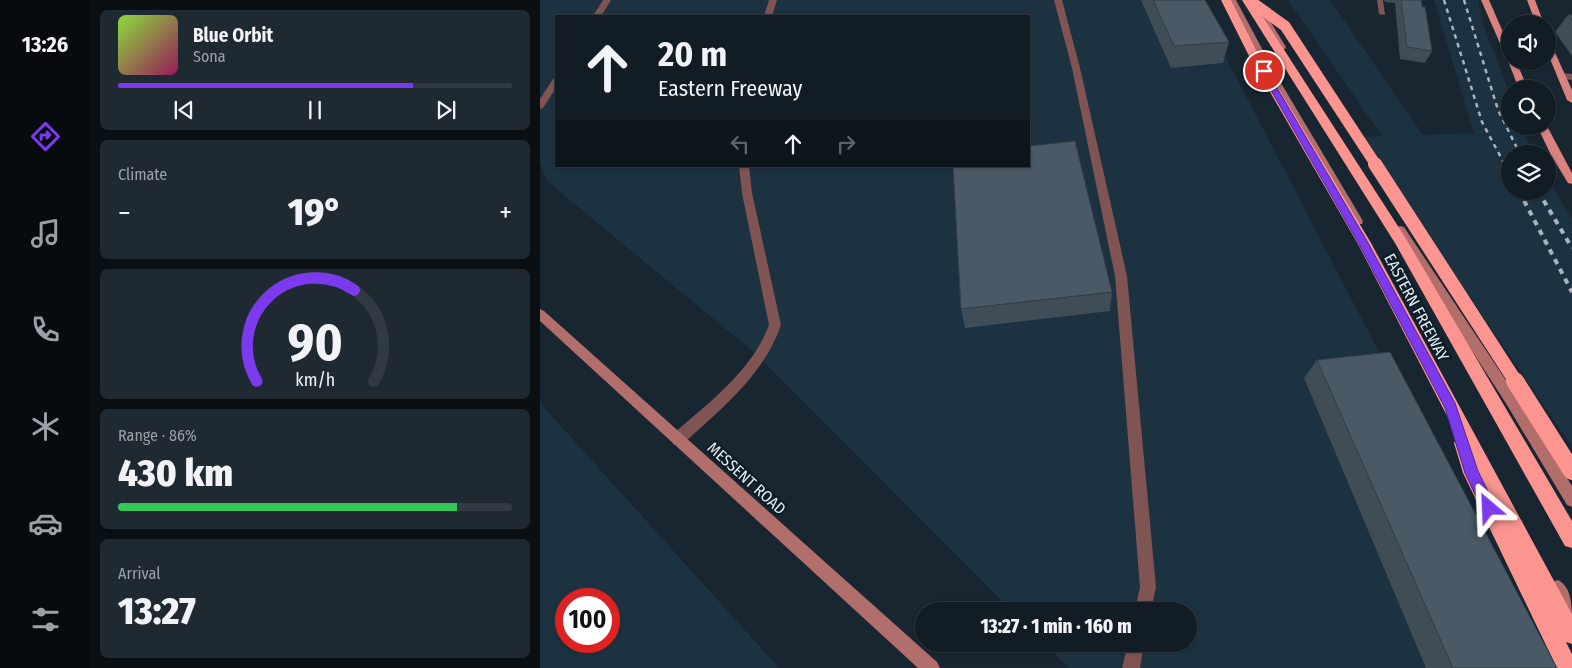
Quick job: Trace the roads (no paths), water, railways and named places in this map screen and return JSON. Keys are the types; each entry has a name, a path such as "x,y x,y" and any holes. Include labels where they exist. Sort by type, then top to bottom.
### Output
{"highway":[{"name":"EASTERN FREEWAY","path":"1226,0 1254,54 1364,244 1572,634"},
{"name":"EASTERN FREEWAY","path":"1248,0 1400,240 1572,539"},
{"path":"1248,0 1285,26 1479,323 1572,471"},
{"path":"1451,407 1472,473 1568,668"}],"main road":[{"path":"1485,0 1501,36"},
{"path":"1531,0 1537,15"},
{"path":"1556,64 1572,100"},
{"path":"1556,155 1572,157"},
{"path":"1556,155 1572,181"}],"street":[{"path":"598,15 607,0"},
{"path":"768,15 773,0"},
{"path":"1058,0 1076,68 1121,276 1148,587 1145,602"},
{"path":"1232,0 1271,72 1360,226 1572,614"},
{"path":"1253,0 1381,201 1512,401 1572,500"},
{"path":"1561,76 1572,77"},
{"path":"540,106 555,83"},
{"path":"678,439 732,389 764,351 772,337 774,319 747,193 744,167"},
{"name":"MESSENT ROAD","path":"540,314 931,668"},
{"path":"1131,668 1134,652"}],"lane":[{"path":"1380,0 1382,14"}],"railway":[{"path":"1444,0 1482,122 1501,158"},
{"path":"1464,0 1498,110 1516,145"},
{"path":"1524,200 1572,292"},
{"path":"1543,200 1572,248"}]}
